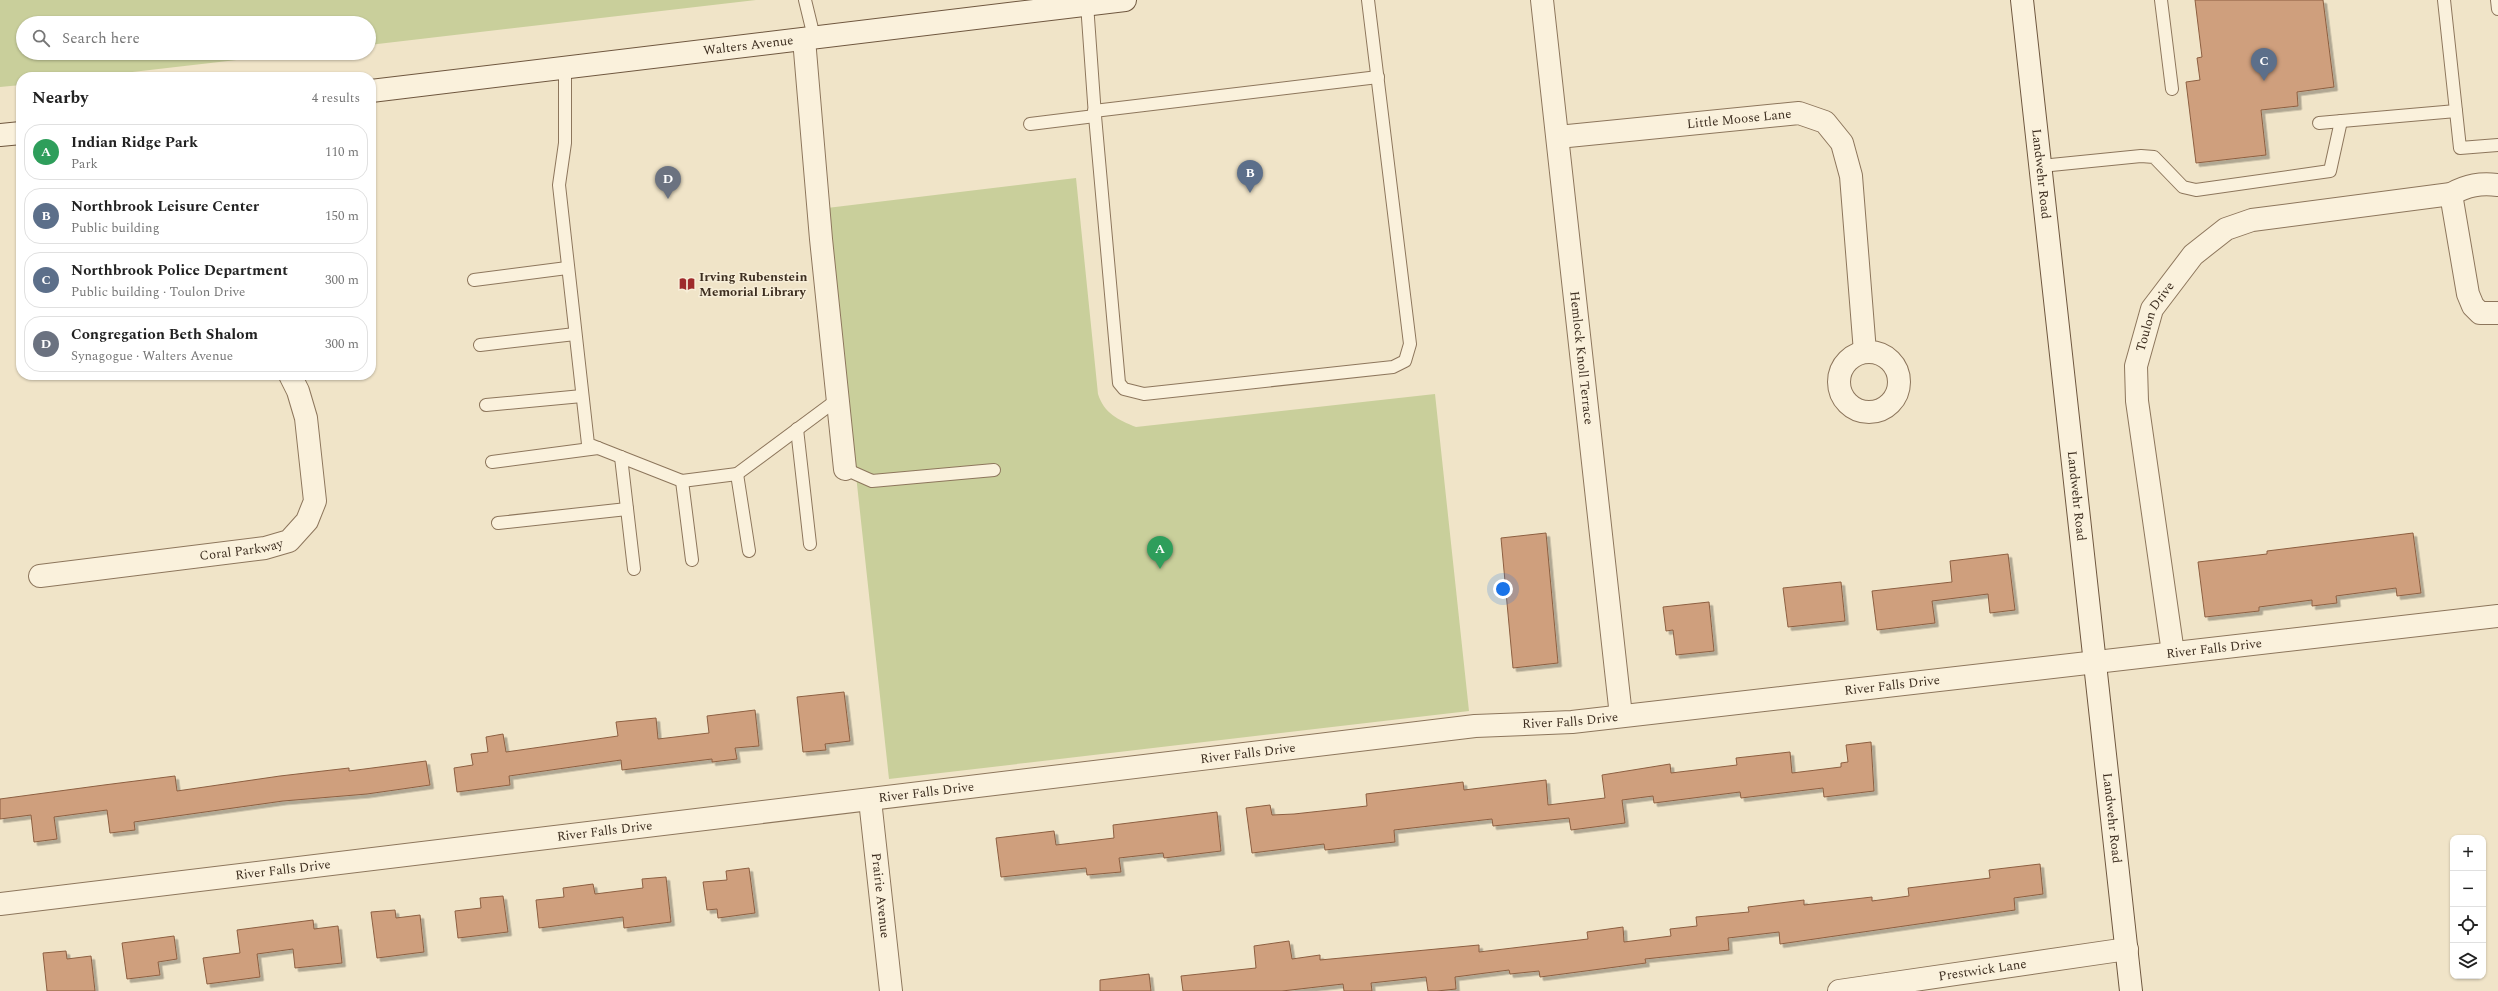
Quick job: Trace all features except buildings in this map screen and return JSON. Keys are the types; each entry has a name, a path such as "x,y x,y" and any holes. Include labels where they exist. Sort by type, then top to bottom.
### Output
{"street":[{"name":"Walters Avenue","path":"376,90 1125,0"},
{"name":"Hemlock Knoll Terrace","path":"1542,0 1621,716"},
{"name":"Landwehr Road","path":"2022,0 2131,991"},
{"path":"809,38 821,239 845,469"},
{"name":"Little Moose Lane","path":"1558,137 1799,113 1826,122 1842,143 1850,176 1865,352"},
{"path":"0,136 16,134"},
{"name":"Toulon Drive","path":"2173,653 2137,401 2136,366 2152,309 2193,255 2226,229 2252,220 2451,194 2465,186 2482,183 2498,185"},
{"path":"2451,194 2468,294 2473,306 2480,313 2498,313"},
{"name":"Coral Parkway","path":"40,576 266,548 289,541 307,521 314,501 306,418 298,391 292,380"},
{"name":"River Falls Drive","path":"0,904 1475,726 1572,722 2498,616"},
{"name":"Prairie Avenue","path":"870,800 891,991"},
{"name":"Prestwick Lane","path":"1839,991 2127,949"}],"lane":[{"path":"805,0 809,38"},
{"path":"1087,4 1095,114 1119,383 1124,389 1144,394 1393,367 1405,361 1410,344 1368,0"},
{"path":"2161,0 2172,89"},
{"path":"2444,0 2460,148 2498,145"},
{"path":"2497,0 2498,9"},
{"path":"565,68 565,143 559,185 567,268 588,444 682,481 737,474 838,400"},
{"path":"1030,124 1095,114 1378,77"},
{"path":"2319,123 2456,112"},
{"path":"2041,166 2141,156 2154,157 2183,188 2196,190 2330,171 2341,121"},
{"path":"474,280 567,268"},
{"path":"480,345 575,334"},
{"path":"486,405 582,396"},
{"path":"797,429 810,544"},
{"path":"492,462 598,448"},
{"path":"621,457 634,569"},
{"path":"845,469 872,480 994,470"},
{"path":"737,474 749,551"},
{"path":"682,481 692,560"},
{"path":"498,523 627,509"}],"green space":[{"path":"0,0 756,0 376,44 376,16 16,16 16,60 236,60 132,72 16,72 16,85 0,87"},
{"path":"1076,178 1098,394 1108,411 1123,422 1136,427 1435,394 1469,711 889,779 827,208"}],"place":[{"name":"Northbrook Police Department","path":"2264,81"},
{"name":"Northbrook Leisure Center","path":"1250,193"},
{"name":"Congregation Beth Shalom","path":"668,199"},
{"name":"Irving Rubenstein Memorial Library","path":"687,284"},
{"name":"Indian Ridge Park","path":"1160,569"}]}
